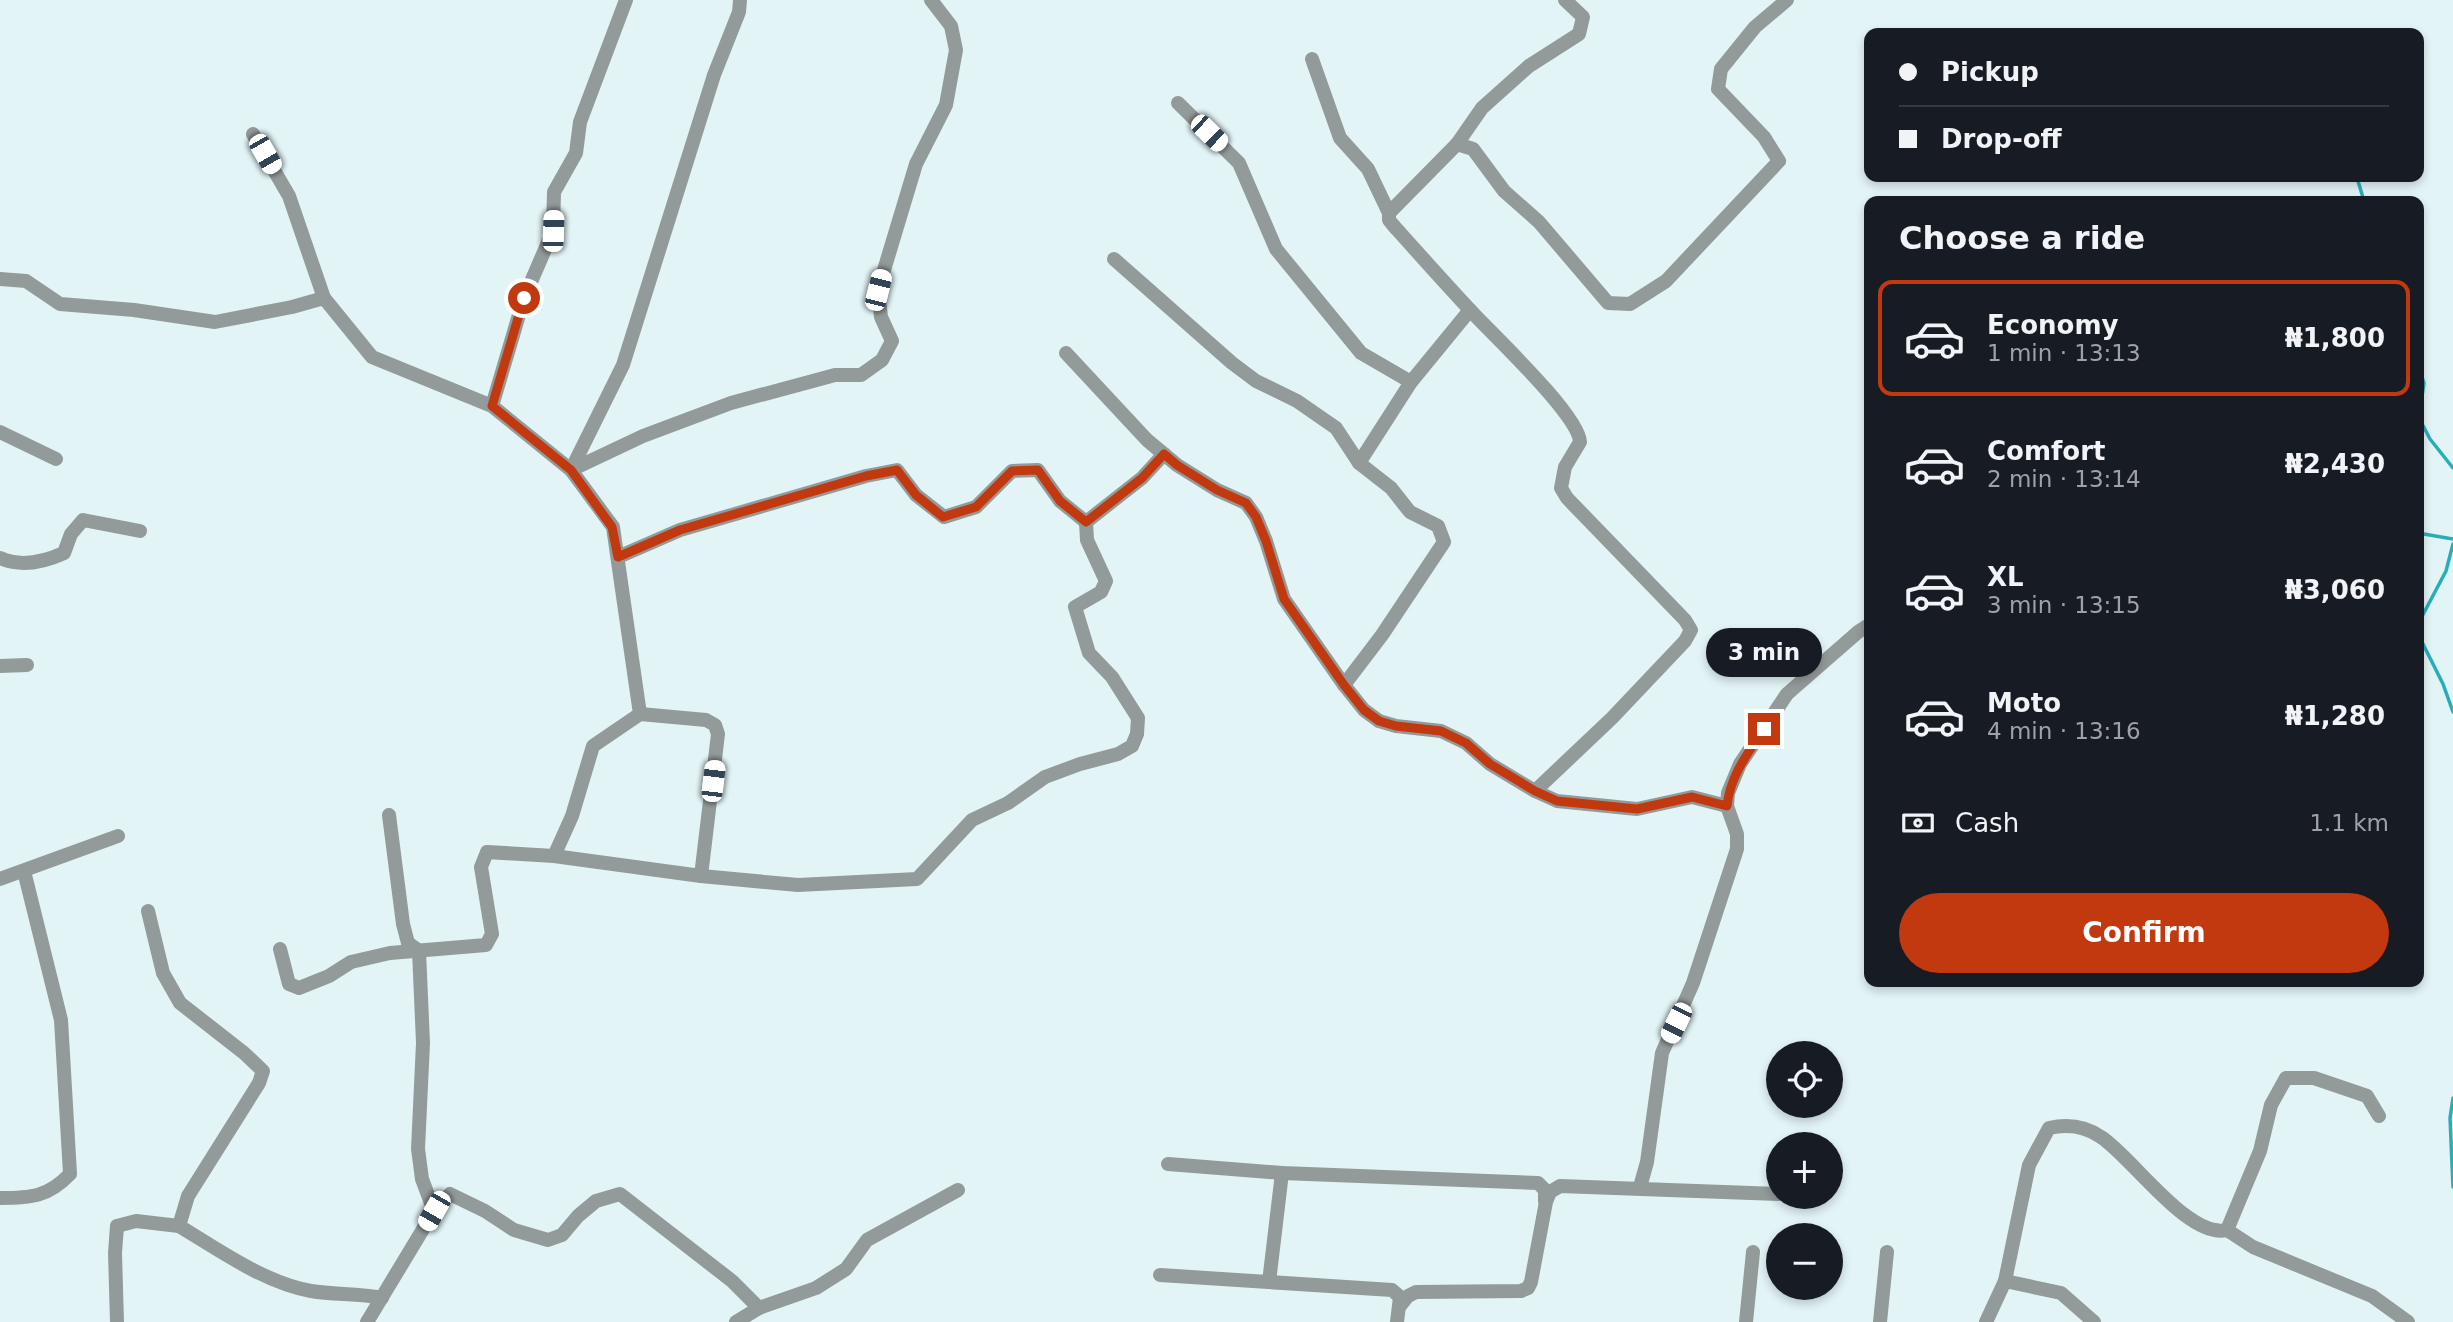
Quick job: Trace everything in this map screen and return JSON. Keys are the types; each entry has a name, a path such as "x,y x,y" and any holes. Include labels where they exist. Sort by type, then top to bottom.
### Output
{"street":[{"path":"492,406 524,298 553,231 554,192 576,153 580,122 626,0"},
{"path":"571,470 623,365 714,75 739,12 740,0"},
{"path":"571,470 643,436 732,402 835,375 861,375 882,360 892,341 881,317 878,290 916,164 946,105 956,50 951,26 931,0"},
{"path":"1390,213 1457,144 1482,108 1529,66 1579,34 1583,17 1566,0"},
{"path":"1457,144 1473,149 1504,191 1539,222 1608,303 1630,304 1666,281 1779,161 1764,137 1718,89 1721,69 1755,27 1787,0"},
{"path":"1311,59 1340,138 1368,169 1390,213 1389,220 1469,310 1536,378 1577,428 1580,442 1560,480 1567,498 1685,620 1691,630 1685,641 1612,718 1535,791"},
{"path":"1178,103 1240,163 1276,249 1361,352 1411,382"},
{"path":"253,134 289,196 324,298 372,357 492,406 571,470 612,527 640,714"},
{"path":"1114,259 1232,363 1256,381 1297,401 1336,428 1359,463 1391,488 1410,512 1438,526 1444,542 1382,635 1344,685"},
{"path":"0,279 26,281 60,304 134,310 215,322 324,298"},
{"path":"1359,463 1411,382 1469,310"},
{"path":"1066,353 1147,440 1177,465 1217,490 1246,503 1256,517 1266,541 1284,599 1344,685 1364,710 1379,721 1396,726 1441,731 1466,743 1490,764 1557,801 1637,809 1692,797 1727,806"},
{"path":"0,432 57,459"},
{"path":"1086,522 1142,478 1164,454"},
{"path":"281,949 289,984 299,988 351,962 390,953 486,945 492,934 481,867 487,852 554,856 701,876 799,885 917,879 972,820 1008,803 1045,777 1118,754 1132,746 1137,734 1138,718 1112,677 1089,653 1075,607 1101,592 1106,581 1087,540 1086,522 1060,501 1038,470 1012,471 976,507 943,517 916,495 897,470 866,476 680,530 618,557"},
{"path":"0,558 12,563 47,560 64,553 71,534 83,520 140,531"},
{"path":"1640,1187 1647,1162 1662,1053 1693,984 1737,849 1737,834 1727,806 1728,793 1740,764 1787,694 1864,628"},
{"path":"0,666 27,665"},
{"path":"554,856 572,816 593,746 640,714 706,720 715,724 718,734 701,876"},
{"path":"389,815 403,924 408,943 419,951"},
{"path":"0,879 118,836"},
{"path":"0,1198 23,1198 55,1189 70,1174 61,1020 24,871"},
{"path":"149,912 163,973 180,1003 263,1071 259,1083 188,1196 179,1226"},
{"path":"419,951 424,1043 418,1149 422,1179 434,1211"},
{"path":"2227,1230 2260,1151 2272,1105 2286,1078 2314,1079 2367,1096 2379,1116"},
{"path":"1986,1322 2005,1281 2029,1165 2049,1128 2068,1124 2100,1136 2194,1223 2217,1233 2227,1230 2253,1247 2372,1296 2408,1322"},
{"path":"1168,1164 1282,1173 1538,1184 1545,1190 1528,1288 1416,1292 1408,1296 1400,1306"},
{"path":"1269,1282 1282,1173"},
{"path":"1545,1202 1550,1192 1560,1186 1766,1193"},
{"path":"736,1322 759,1308 816,1288 846,1269 867,1240 958,1190"},
{"path":"367,1322 434,1211 450,1195 485,1211 514,1230 548,1240 562,1235 578,1216 596,1201 620,1194 732,1281 759,1308"},
{"path":"117,1322 117,1226 136,1221 179,1226 257,1273 310,1291 362,1293 382,1298"},
{"path":"1746,1322 1753,1252"},
{"path":"1880,1322 1887,1252"},
{"path":"1160,1275 1392,1290 1400,1297 1397,1322"},
{"path":"2005,1281 2062,1293 2094,1322"}],"waterway":[{"path":"2358,182 2362,196"},
{"path":"2424,428 2453,468"},
{"path":"2424,534 2453,539"},
{"path":"2424,613 2446,571 2453,544"},
{"path":"2424,646 2443,684 2453,712"},
{"path":"2453,1098 2450,1118 2453,1187"}],"route":[{"path":"524,298 492,406 571,470 612,527 618,557 680,530 866,476 897,470 916,495 943,517 976,507 1012,471 1038,470 1060,501 1086,522 1142,478 1164,454 1217,490 1246,503 1256,517 1266,541 1284,599 1344,685 1364,710 1379,721 1396,726 1441,731 1466,743 1490,764 1557,801 1637,809 1692,797 1727,806 1728,793 1740,764 1764,729"}]}
